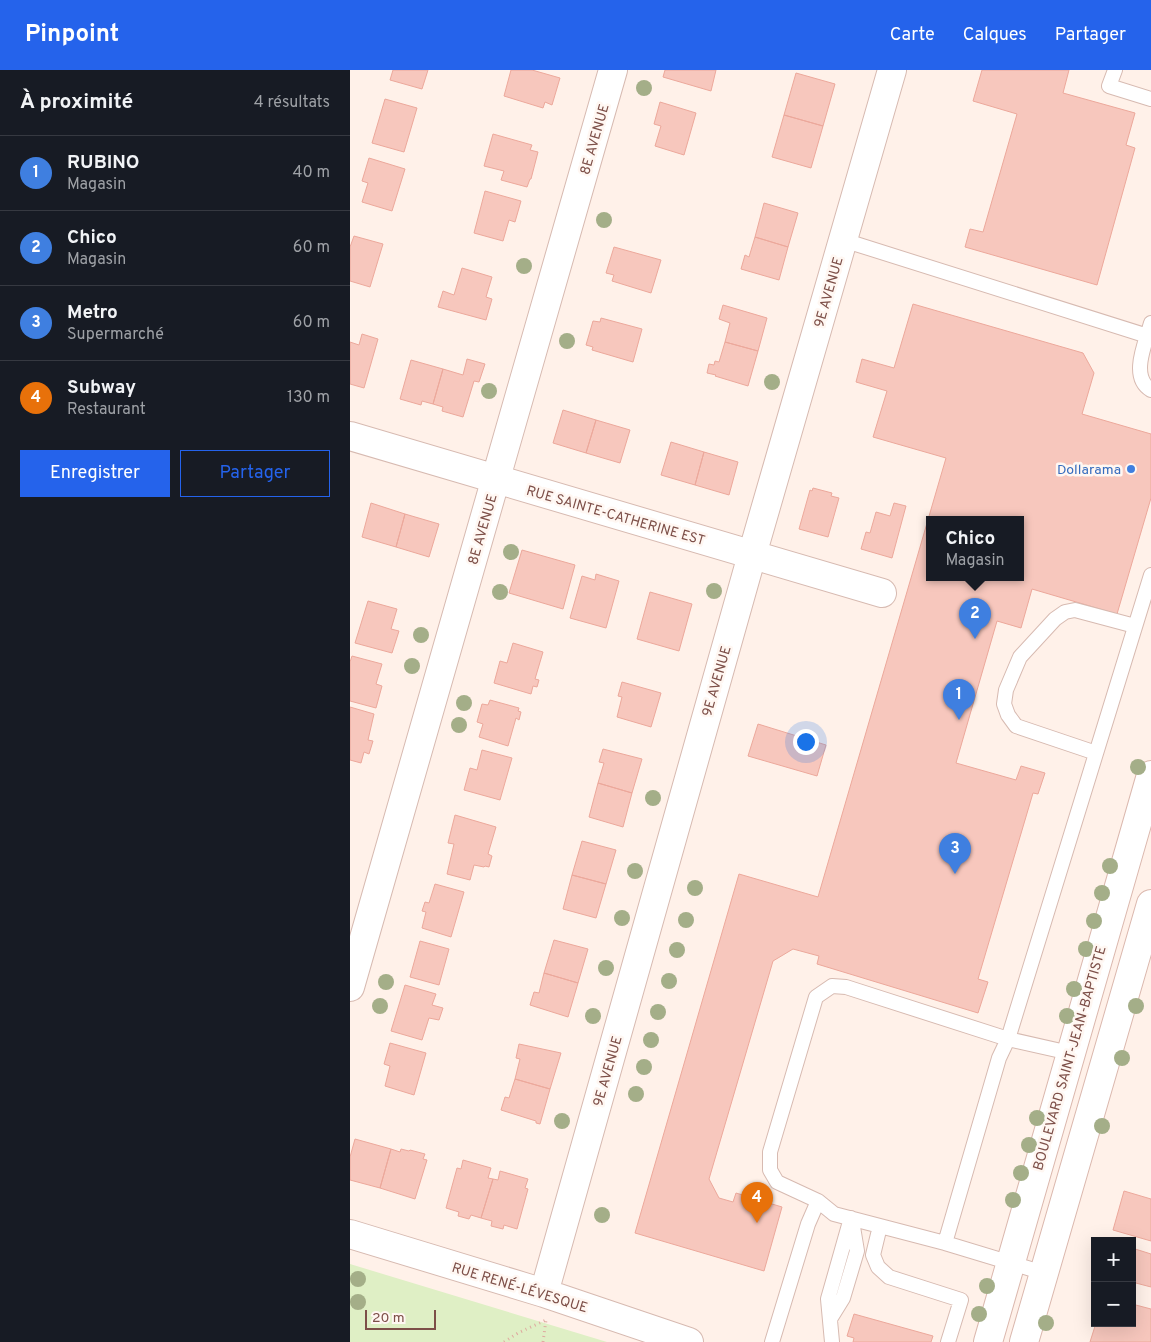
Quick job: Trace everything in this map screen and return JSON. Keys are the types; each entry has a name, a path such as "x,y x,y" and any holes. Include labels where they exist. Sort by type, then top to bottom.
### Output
{"street":[{"name":"8E AVENUE","path":"350,987 613,70"},
{"name":"9E AVENUE","path":"545,1307 752,555 892,70"},
{"name":"RUE SAINTE-CATHERINE EST","path":"350,436 882,593"},
{"name":"BOULEVARD SAINT-JEAN-BAPTISTE","path":"988,1342 1151,775"},
{"path":"1024,1342 1151,904"},
{"path":"1070,1053 1105,1062"},
{"name":"RUE RENÉ-LÉVESQUE","path":"350,1234 545,1307 689,1342"}],"lane":[{"path":"1114,70 1109,86 1151,99"},
{"path":"843,240 1150,332 1139,363 1141,377 1148,389 1151,390"},
{"path":"945,1243 999,1058 1008,1039 1151,575"},
{"path":"1096,753 1016,726 1008,715 1004,704 1006,690 1020,657 1055,619 1065,612 1075,610 1135,626"},
{"path":"1044,1273 945,1243 834,1214 818,1201 777,1182 770,1170 770,1152 816,997 832,986 846,986 1008,1039 1070,1053"},
{"path":"772,1342 808,1224 818,1201"},
{"path":"832,1342 828,1299 851,1218"},
{"path":"880,1226 873,1255 878,1268 889,1277 961,1300 948,1342"}],"path":[{"path":"504,1342 518,1333 545,1307"}],"green space":[{"path":"350,1264 607,1342 350,1342"}],"building":[{"path":"393,70 428,70 422,89 390,80"},
{"path":"511,70 532,70 560,78 552,105 545,102 543,108 504,96"},
{"path":"665,70 716,70 711,91 663,77"},
{"path":"982,70 1069,70 1063,93 1135,113 1126,145 1135,148 1097,285 965,247 970,229 983,232 1017,114 973,101"},
{"path":"796,73 835,84 823,126 784,115"},
{"path":"385,99 417,108 404,152 372,143"},
{"path":"660,102 696,113 684,155 655,146 661,126 654,124"},
{"path":"784,115 823,126 811,168 772,157"},
{"path":"493,134 532,145 530,150 538,152 527,187 501,180 504,171 484,166"},
{"path":"369,158 405,169 392,211 362,202 368,183 362,181"},
{"path":"485,191 521,201 515,222 509,220 503,241 474,233"},
{"path":"764,203 798,213 788,247 755,237"},
{"path":"354,236 383,244 370,287 350,281 350,247"},
{"path":"755,237 788,247 779,280 741,269 745,255 749,257"},
{"path":"614,247 661,260 651,293 612,281 614,275 606,273"},
{"path":"462,268 492,277 486,297 492,299 486,320 438,307 443,291 454,295"},
{"path":"913,304 1083,353 1094,373 1082,414 1151,434 1151,498 1117,614 1032,589 1021,628 997,621 956,763 1016,780 1021,766 1045,773 1038,794 1033,793 978,979 988,982 978,1013 817,964 819,956 793,949 773,961 709,1179 719,1198 733,1202 736,1193 782,1207 764,1271 635,1233 739,874 818,897 926,527 926,581 1024,581 1024,516 929,516 946,458 873,437 887,391 856,382 862,359 894,368"},
{"path":"723,305 767,318 758,351 725,342 730,323 719,319"},
{"path":"601,318 642,329 633,362 592,350 593,347 586,345 593,321 600,322"},
{"path":"362,334 378,339 364,388 350,384 350,342 359,345"},
{"path":"725,342 758,351 748,386 707,373 709,364 714,365 715,361 719,362"},
{"path":"467,359 485,364 479,382 474,381 463,417 442,411 443,407 433,404 443,369 463,375"},
{"path":"411,360 443,369 433,404 422,401 421,405 400,399"},
{"path":"563,410 596,420 586,453 553,443"},
{"path":"596,420 630,430 620,463 586,453"},
{"path":"671,442 704,452 695,485 661,475"},
{"path":"704,452 738,462 729,495 695,485"},
{"path":"813,488 832,493 831,496 839,498 828,537 799,529 810,490 812,491"},
{"path":"371,503 405,514 396,547 362,537"},
{"path":"894,503 906,506 892,558 861,549 866,532 870,533 876,512 890,516"},
{"path":"405,514 439,524 429,557 396,547"},
{"path":"522,550 575,565 563,609 509,593"},
{"path":"596,574 619,581 606,628 570,618 582,576 595,580"},
{"path":"650,592 692,604 679,651 637,639"},
{"path":"368,601 397,609 391,629 399,631 392,653 355,643"},
{"path":"513,643 543,652 535,679 539,680 537,687 533,686 531,694 494,683 500,661 507,663"},
{"path":"352,656 382,664 376,684 382,686 376,708 350,701 350,662"},
{"path":"622,682 661,693 651,727 617,717 622,697 618,696"},
{"path":"490,700 519,708 518,711 521,712 519,720 516,718 508,746 479,737 483,724 477,722 482,704 488,705"},
{"path":"350,707 374,714 368,740 373,741 369,754 364,752 361,763 350,760"},
{"path":"758,724 826,745 817,776 748,756"},
{"path":"603,749 642,759 632,793 598,783 604,763 599,762"},
{"path":"482,750 512,758 500,800 464,790 470,768 477,770"},
{"path":"598,783 632,793 623,827 589,817"},
{"path":"455,815 496,827 488,854 492,856 489,867 474,865 470,880 447,874 454,844 448,843"},
{"path":"582,841 616,850 606,884 572,875"},
{"path":"572,875 606,884 596,918 563,909"},
{"path":"435,884 464,892 451,937 422,928 426,912 422,911 425,902 429,903"},
{"path":"554,940 588,949 578,983 544,973"},
{"path":"420,941 449,949 439,985 410,977"},
{"path":"544,973 578,983 568,1017 530,1005 534,992 539,993"},
{"path":"405,985 436,994 432,1005 443,1008 439,1020 429,1018 422,1040 391,1031"},
{"path":"390,1043 426,1053 414,1095 385,1086 390,1066 384,1064"},
{"path":"519,1044 561,1053 550,1089 515,1079 520,1059 516,1058"},
{"path":"515,1079 550,1089 540,1124 501,1110 505,1097 509,1098"},
{"path":"355,1139 391,1149 380,1188 350,1180 350,1157"},
{"path":"391,1149 400,1152 401,1149 410,1150 425,1154 423,1159 427,1160 415,1199 380,1188"},
{"path":"463,1160 491,1168 488,1178 493,1179 481,1218 471,1215 469,1219 458,1216 459,1212 446,1208 457,1168 461,1169"},
{"path":"500,1171 528,1179 525,1188 528,1189 517,1229 504,1225 503,1229 491,1226 492,1221 481,1218 493,1179 498,1180"},
{"path":"1124,1191 1151,1199 1151,1241 1113,1230"},
{"path":"1136,1249 1151,1254 1151,1287 1136,1283"},
{"path":"1136,1305 1151,1309 1151,1342 1090,1342 1095,1327 1136,1327"},
{"path":"854,1314 933,1336 931,1342 853,1342 854,1338 847,1336"}],"place":[{"name":"Dollarama","path":"1131,469"},
{"name":"Chico","path":"975,639"},
{"name":"RUBINO","path":"959,720"},
{"name":"Metro","path":"955,874"},
{"name":"Subway","path":"757,1223"}]}
